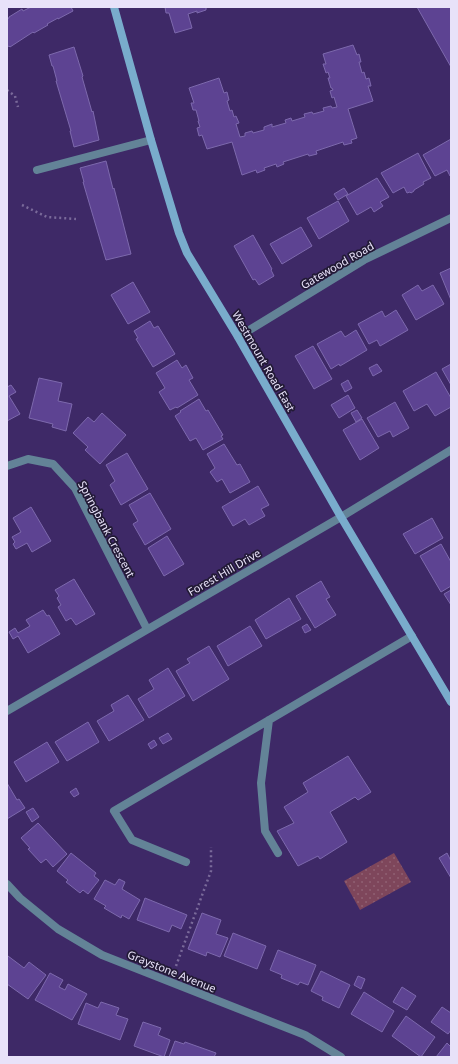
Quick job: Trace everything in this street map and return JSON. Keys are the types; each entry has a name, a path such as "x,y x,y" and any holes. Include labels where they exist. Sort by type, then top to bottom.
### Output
{"main road":[{"name":"Westmount Road East","path":"114,7 151,140 179,233 187,253 451,702"}],"street":[{"path":"38,170 151,140"},
{"name":"Gatewood Road","path":"238,338 364,260 451,218"},
{"name":"Forest Hill Drive","path":"7,711 341,517 451,450"},
{"name":"Springbank Crescent","path":"7,466 28,459 53,464 75,488 147,629"},
{"path":"186,862 132,840 114,811 412,636"},
{"path":"270,720 261,783 265,831 278,853"},
{"name":"Graystone Avenue","path":"7,884 20,898 58,929 102,955 305,1035 341,1057"}],"path":[{"path":"7,90 15,96 18,107"},
{"path":"22,205 47,217 76,219"},
{"path":"176,966 211,871 211,847"}],"shaded area":[{"path":"394,853 411,882 360,910 344,881"}],"building":[{"path":"31,7 71,7 73,11 47,24 48,25 34,33 33,32 10,47 7,47 7,19 22,9 23,11"},
{"path":"165,7 208,7 206,10 188,14 192,28 175,33 169,13 166,13"},
{"path":"417,7 451,7 451,67"},
{"path":"353,45 357,55 359,54 361,62 359,62 362,73 364,72 366,79 369,78 371,86 368,86 373,101 348,109 357,138 351,140 352,143 344,145 343,142 316,151 317,154 309,156 308,154 283,162 284,164 277,167 276,164 264,168 265,170 257,173 256,170 242,175 232,142 207,149 202,135 199,136 197,128 200,127 199,121 196,110 193,110 191,103 194,103 189,88 219,78 224,93 227,92 229,100 227,101 230,111 232,110 234,117 236,116 239,123 236,124 240,137 245,136 245,133 252,131 253,133 264,130 264,127 272,124 272,127 286,123 285,120 291,118 292,121 305,117 304,114 312,112 313,114 324,111 323,108 331,106 332,108 337,107 334,97 332,98 330,91 333,90 328,78 330,78 328,72 326,73 323,64 326,64 323,54"},
{"path":"74,47 92,112 93,111 99,140 74,147 71,131 49,55"},
{"path":"451,139 451,175 450,176 447,170 435,176 423,155"},
{"path":"418,153 431,178 423,182 424,184 411,193 407,193 404,187 393,193 381,173"},
{"path":"106,161 131,254 106,260 80,168"},
{"path":"377,178 389,197 380,202 383,206 374,212 371,207 357,215 346,196"},
{"path":"344,188 348,194 338,200 334,194"},
{"path":"338,201 349,221 319,239 307,218"},
{"path":"301,227 312,246 282,264 270,244"},
{"path":"253,235 272,269 271,270 274,276 259,285 255,279 253,280 234,246"},
{"path":"451,268 451,300 440,273"},
{"path":"133,282 150,312 128,324 111,295"},
{"path":"418,285 422,291 433,285 444,304 416,320 402,295"},
{"path":"396,310 408,330 380,346 377,340 369,344 358,324 382,311 385,317"},
{"path":"150,321 154,328 158,326 175,354 153,367 136,339 138,338 134,331"},
{"path":"356,330 367,350 340,366 339,364 331,369 317,344 341,331 345,337"},
{"path":"313,346 332,379 314,389 295,356"},
{"path":"177,360 182,368 186,365 193,378 189,380 198,395 177,408 176,407 170,410 159,392 165,388 156,373"},
{"path":"377,364 382,371 373,376 369,368"},
{"path":"451,364 451,385 442,369"},
{"path":"436,372 451,398 451,407 435,416 427,404 414,411 403,391"},
{"path":"39,378 62,383 58,401 72,404 66,431 52,427 53,424 29,418"},
{"path":"348,380 352,388 345,392 341,384"},
{"path":"11,385 16,392 9,396 20,414 7,421 7,387"},
{"path":"348,395 355,408 339,418 331,405"},
{"path":"199,399 206,411 208,410 223,435 221,436 223,439 203,450 196,438 190,441 175,416"},
{"path":"395,402 409,428 393,437 390,431 378,437 367,418"},
{"path":"357,410 362,418 356,422 351,413"},
{"path":"102,413 126,435 100,464 85,450 88,447 73,433 88,417 94,422"},
{"path":"362,419 379,448 360,460 343,430"},
{"path":"224,444 237,465 240,464 250,482 230,493 222,479 217,482 210,472 215,468 207,454"},
{"path":"127,453 148,489 121,505 110,485 115,481 106,465"},
{"path":"258,486 269,505 261,509 265,516 249,525 245,519 233,526 222,507"},
{"path":"150,493 171,529 145,545 133,524 138,521 129,505"},
{"path":"31,507 51,541 32,552 27,543 16,549 13,544 15,542 12,537 21,532 13,518"},
{"path":"432,518 443,538 415,554 403,534"},
{"path":"167,536 184,564 164,576 148,548"},
{"path":"441,544 451,562 451,586 441,592 420,556"},
{"path":"74,579 95,614 76,625 71,618 66,621 58,607 61,605 57,598 59,596 55,590"},
{"path":"321,581 330,597 326,599 336,615 315,628 296,596"},
{"path":"451,590 451,605 444,594"},
{"path":"289,598 301,619 266,639 255,620"},
{"path":"43,610 47,616 49,615 60,634 28,653 18,636 13,639 9,632 15,628 18,633 30,626 26,620"},
{"path":"307,624 311,630 305,633 302,627"},
{"path":"250,626 262,646 228,666 217,646"},
{"path":"209,646 229,679 193,701 176,671 190,663 187,659"},
{"path":"168,668 185,696 149,718 138,699 154,689 149,680"},
{"path":"128,695 144,720 109,741 97,721 114,711 111,705"},
{"path":"88,722 99,742 67,761 55,742"},
{"path":"168,733 172,739 163,744 159,738"},
{"path":"154,740 157,745 151,749 148,744"},
{"path":"47,742 59,762 26,782 14,762"},
{"path":"348,756 371,792 358,800 355,797 330,812 347,842 320,859 318,856 298,866 277,831 294,823 284,807 308,792 303,783"},
{"path":"7,783 17,800 19,799 25,808 7,819"},
{"path":"76,788 79,794 74,797 70,792"},
{"path":"33,808 39,817 32,822 26,812"},
{"path":"38,823 67,854 53,867 46,859 41,863 28,849 30,848 21,838"},
{"path":"71,853 96,873 94,876 99,880 88,894 83,890 80,893 66,882 68,880 57,871"},
{"path":"447,853 451,861 451,878 439,858"},
{"path":"119,879 125,882 122,889 140,900 129,919 122,915 121,918 104,908 106,906 94,899 105,880 115,885"},
{"path":"145,898 187,915 181,929 172,925 169,932 137,920"},
{"path":"202,913 221,920 216,934 228,938 220,957 207,952 206,956 188,949"},
{"path":"233,933 266,946 257,969 224,956"},
{"path":"278,950 316,965 308,985 300,982 298,985 281,978 282,975 270,970"},
{"path":"8,956 24,968 29,962 46,975 28,999 7,984"},
{"path":"321,971 350,985 339,1008 322,1000 323,997 311,991"},
{"path":"50,973 63,980 59,987 65,990 68,984 87,994 72,1020 35,1000"},
{"path":"358,976 365,979 361,989 354,985"},
{"path":"402,987 416,996 407,1010 393,1002"},
{"path":"364,992 394,1011 382,1032 351,1014"},
{"path":"101,1002 119,1008 116,1015 128,1019 120,1040 78,1024 86,1003 98,1008"},
{"path":"442,1007 451,1013 451,1030 448,1034 431,1022"},
{"path":"406,1016 435,1037 421,1057 392,1036"},
{"path":"143,1022 161,1028 158,1035 170,1040 164,1057 134,1046"},
{"path":"175,1041 184,1044 185,1042 216,1053 214,1057 169,1057"},
{"path":"447,1043 451,1047 451,1057 436,1057"}]}
